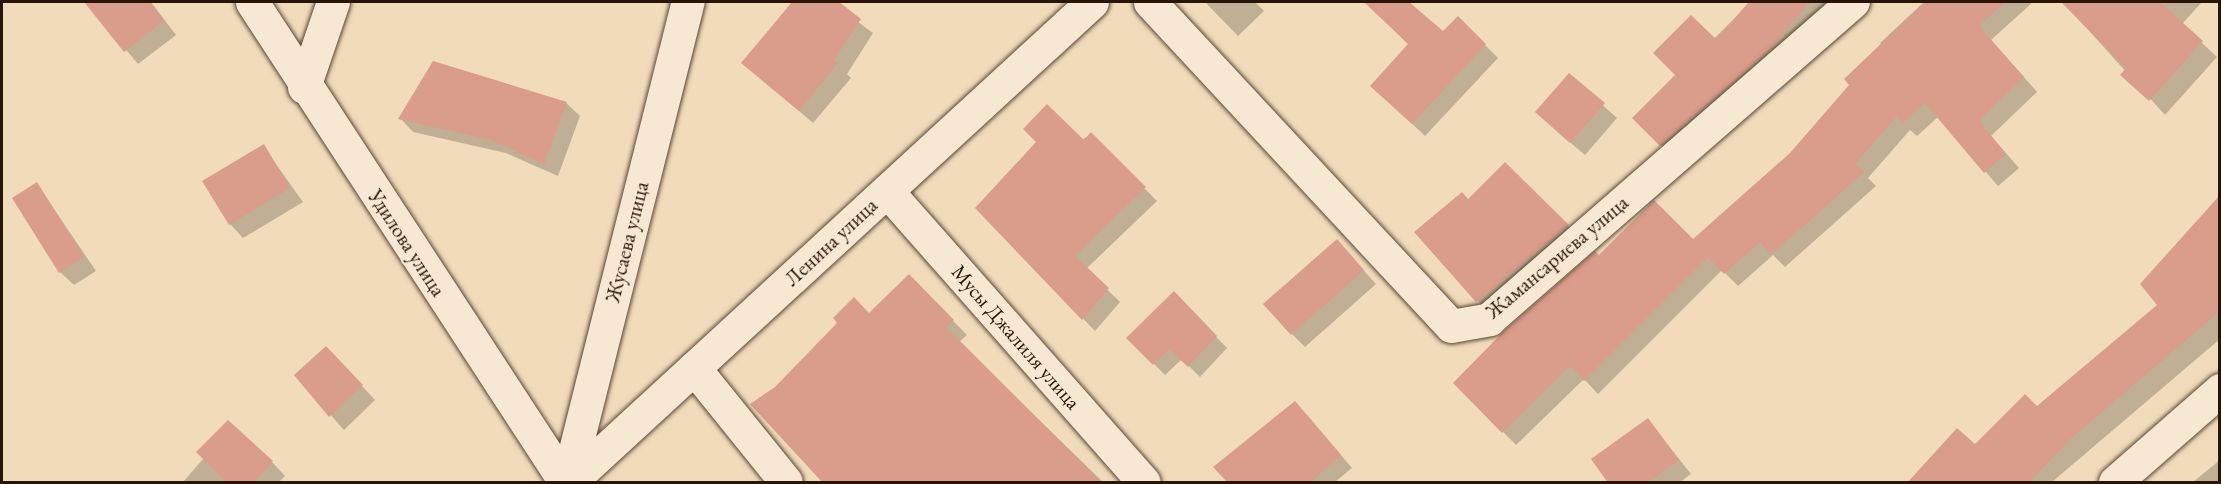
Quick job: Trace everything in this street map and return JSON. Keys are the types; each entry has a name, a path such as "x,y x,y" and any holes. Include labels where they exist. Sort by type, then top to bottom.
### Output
{"street":[{"name":"Удилова улица","path":"252,2 304,87 567,483"},
{"path":"304,87 333,2"},
{"name":"Жусаева улица","path":"567,483 688,2"},
{"name":"Ленина улица","path":"567,483 1092,2"},
{"name":"Жамансариева улица","path":"1150,2 1451,326 1489,319 1853,2"},
{"name":"Мусы Джалиля улица","path":"887,191 1144,483"},
{"path":"694,369 786,483"},
{"path":"2115,483 2220,390"}],"building":[{"path":"84,2 149,2 164,20 124,52"},
{"path":"792,2 839,2 861,19 834,60 838,63 799,111 741,63"},
{"path":"1364,2 1409,2 1443,31 1458,16 1486,44 1412,124 1370,86 1408,44"},
{"path":"1749,2 1810,2 1767,52 1660,146 1632,118 1675,75 1653,53 1691,15 1716,39"},
{"path":"1925,2 2005,2 1979,26 2024,77 1979,121 2006,154 1984,173 1925,103 1902,124 1897,116 1855,164 1864,172 1771,255 1760,242 1724,274 1708,257 1584,381 1570,366 1502,433 1453,383 1504,331 1595,251 1599,255 1654,200 1693,239 1790,153 1849,85 1844,79"},
{"path":"2061,2 2160,2 2203,41 2149,101 2120,75 2126,68"},
{"path":"433,61 567,102 544,164 491,140 398,119"},
{"path":"1569,73 1605,103 1570,143 1535,112"},
{"path":"1047,104 1084,140 1091,132 1146,187 1075,256 1109,288 1082,320 975,208 1036,142 1023,129"},
{"path":"264,144 290,188 229,225 202,181"},
{"path":"1505,162 1569,225 1476,302 1414,232 1462,192 1468,199"},
{"path":"37,182 84,257 59,273 12,198"},
{"path":"2220,195 2220,311 2068,441 2029,483 1907,483 1957,428 1975,444 2025,394 2037,406 2157,305 2140,284"},
{"path":"1337,239 1364,270 1291,335 1263,304"},
{"path":"909,274 954,320 946,327 1102,483 823,483 750,404 775,387 837,323 833,318 854,297 869,313"},
{"path":"1174,291 1217,336 1188,367 1169,349 1153,365 1126,338"},
{"path":"326,346 363,385 329,417 294,375"},
{"path":"1295,401 1341,455 1310,483 1228,483 1213,467"},
{"path":"1648,418 1679,460 1648,483 1608,483 1591,459"},
{"path":"228,420 273,461 254,483 227,483 196,452"}]}
